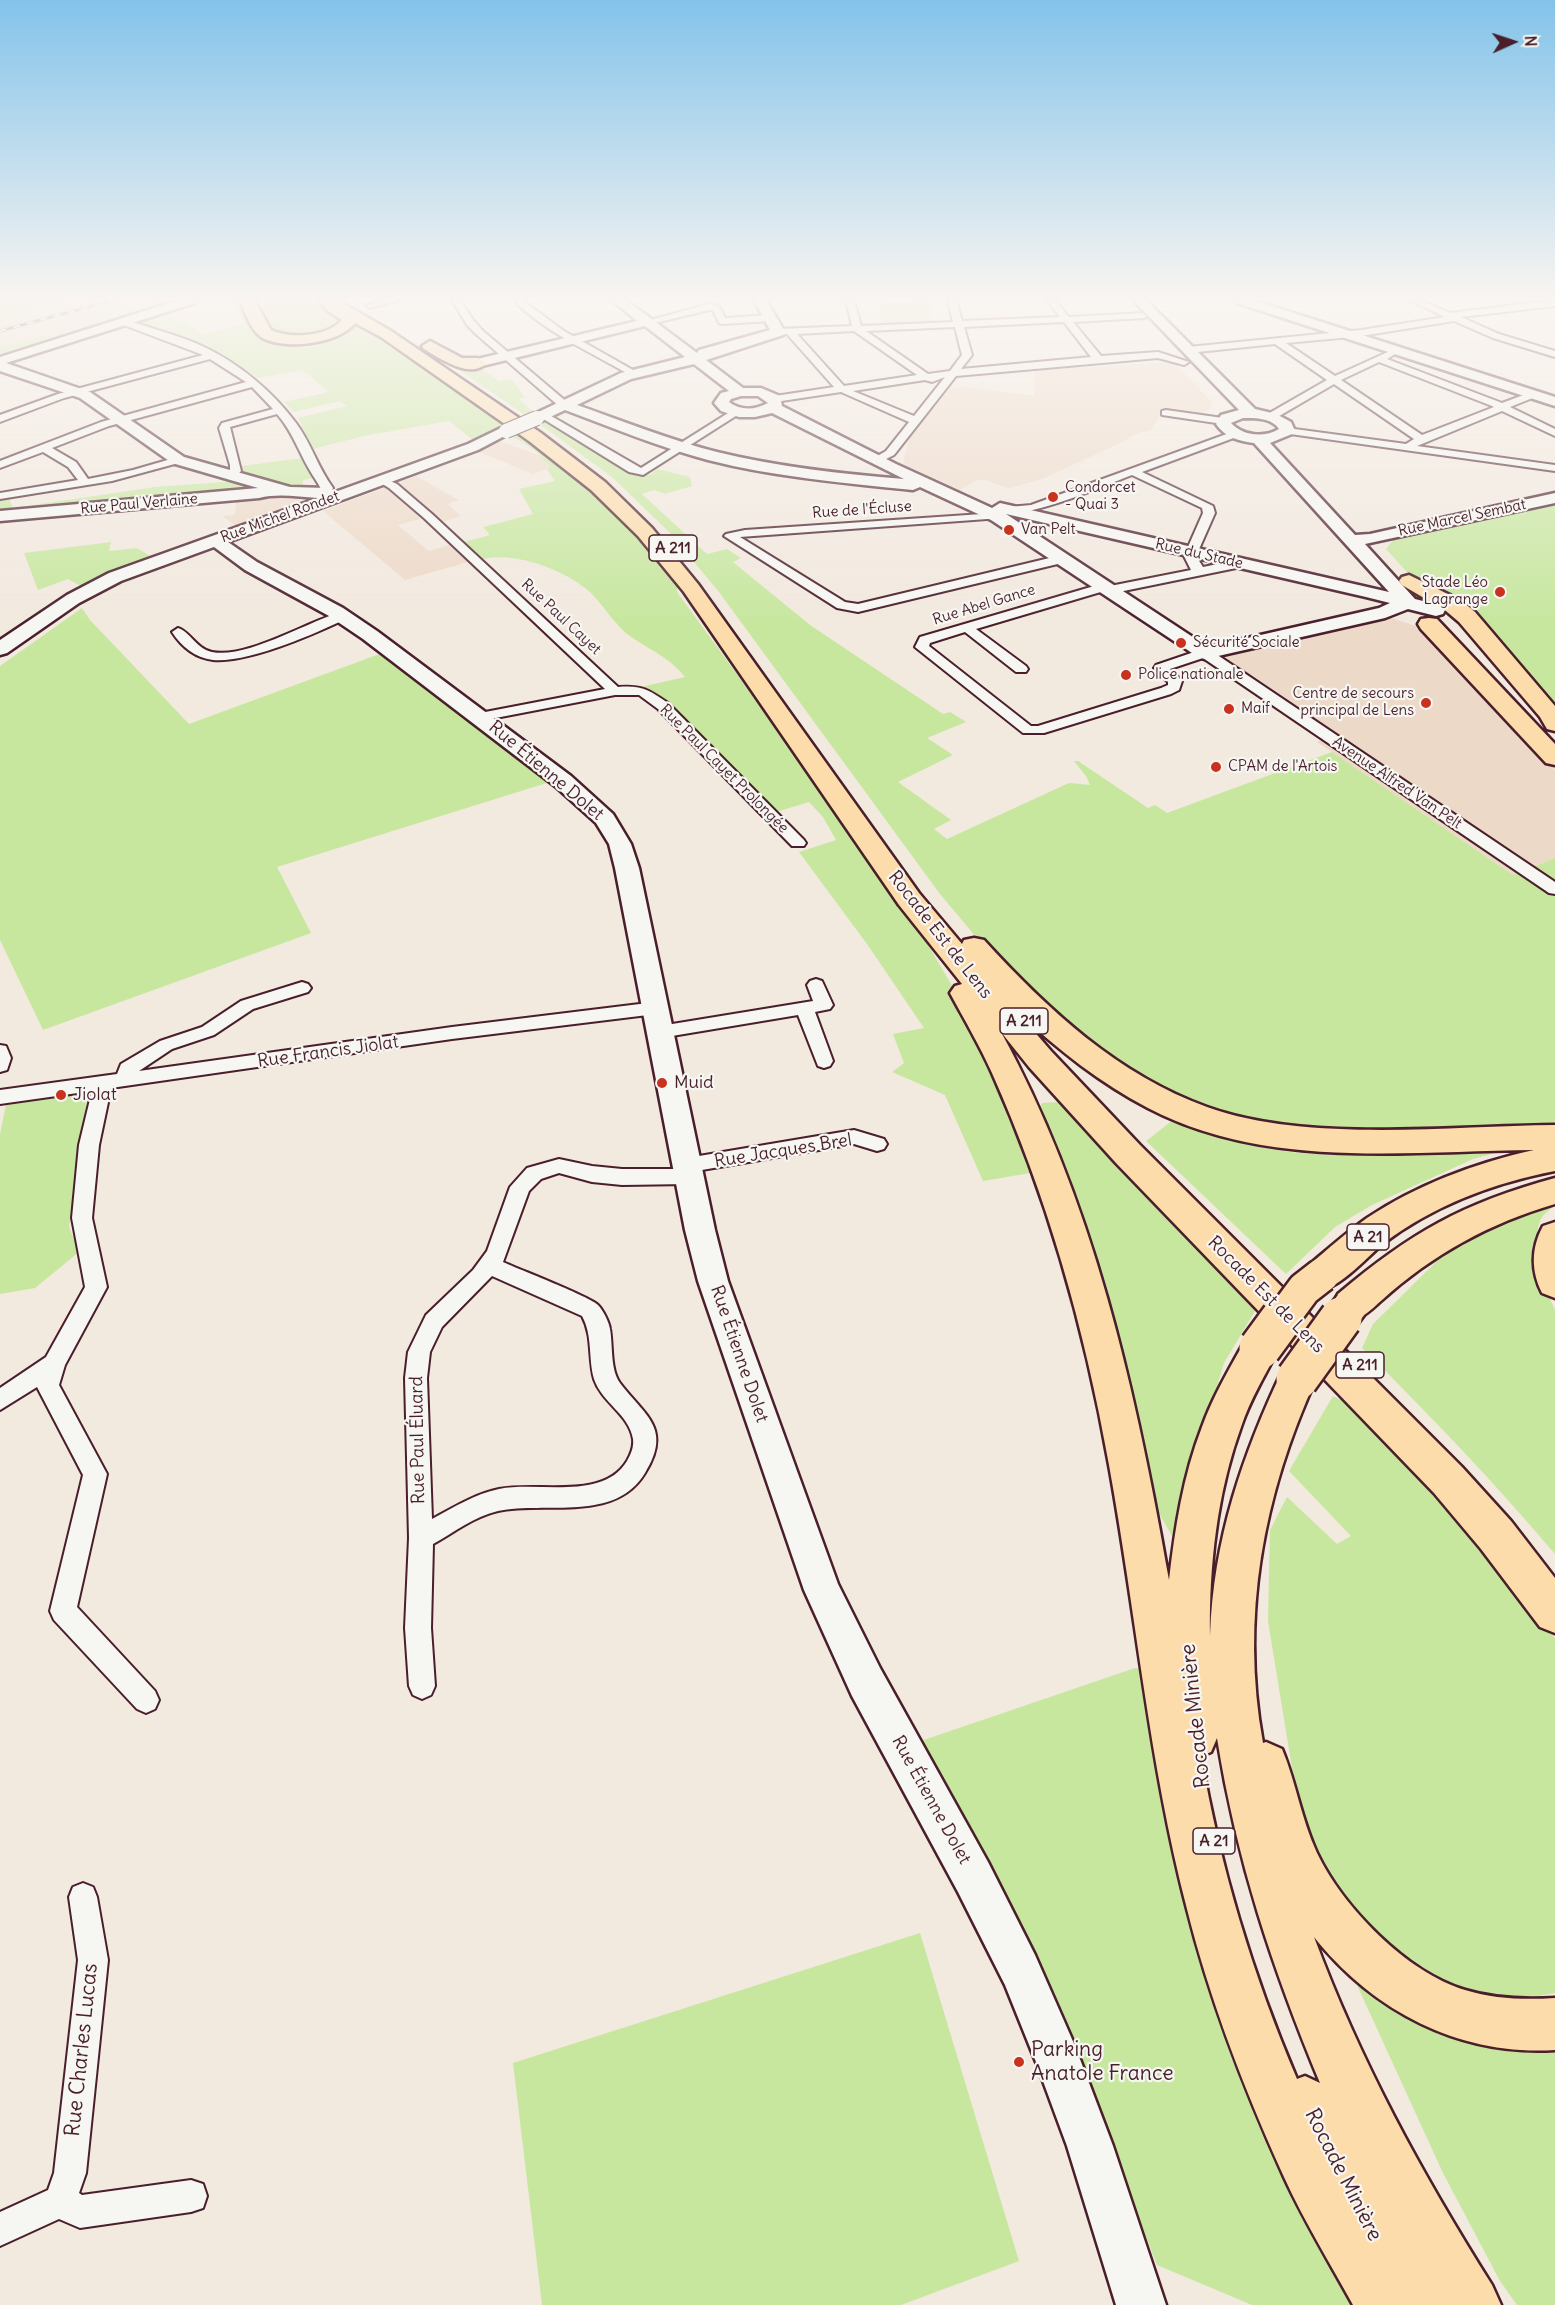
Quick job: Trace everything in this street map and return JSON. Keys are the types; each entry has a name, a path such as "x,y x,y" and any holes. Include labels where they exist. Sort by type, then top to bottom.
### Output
{"highway":[{"name":"Rocade Est de Lens","path":"492,408 598,486 645,532 697,597 907,883 975,964 1085,1092 1262,1271 1405,1408 1519,1531 1551,1588"},
{"name":"Rocade Est de Lens","path":"504,408 609,484 657,530 703,586 907,883"},
{"path":"1410,590 1454,606 1479,631 1554,723"},
{"path":"1432,617 1466,622 1479,631"},
{"path":"1432,617 1554,723"},
{"path":"1432,617 1555,758"},
{"path":"907,883 1042,1017 1093,1059 1151,1096 1205,1119 1271,1134 1343,1139 1555,1137"},
{"path":"907,883 1007,1071 1044,1158 1080,1261 1104,1350 1130,1464 1185,1801 1212,1912 1251,2031 1304,2158 1385,2305"},
{"name":"Rocade Minière","path":"1413,2305 1320,2140 1271,2022 1231,1907 1206,1806 1192,1714 1188,1641 1197,1512 1221,1426 1260,1348 1304,1289 1380,1228 1418,1205 1492,1174 1555,1158"},
{"name":"Rocade Minière","path":"1472,2305 1389,2167 1316,2014 1284,1928 1262,1850 1241,1753 1232,1684 1232,1626 1238,1558 1261,1459 1297,1379 1352,1305 1385,1275 1435,1239 1462,1224 1503,1206 1555,1191"},
{"path":"1555,1236 1550,1265 1555,1283"},
{"path":"1232,1626 1276,1807 1294,1856 1317,1902 1351,1943 1390,1977 1438,2006 1490,2023 1538,2027 1555,2024"}],"main road":[{"path":"102,408 178,459 294,492 334,496"},
{"name":"Rue Michel Rondet","path":"120,578 334,496 447,458 558,408"},
{"path":"571,408 683,448 776,469 930,486"},
{"path":"725,408 737,412 756,412 764,408"},
{"name":"Avenue Alfred Van Pelt","path":"781,408 878,460 961,496"},
{"path":"1229,408 1236,416"},
{"path":"1236,416 1270,417 1286,425 1280,434 1257,438 1234,434 1224,427 1236,416"},
{"path":"1280,434 1361,539"},
{"path":"1257,438 1361,539 1410,590 1432,617"},
{"path":"888,482 895,481 904,471"},
{"name":"Avenue Alfred Van Pelt","path":"904,471 930,486 1010,513 1062,559 1204,653"},
{"name":"Rue Paul Verlaine","path":"0,516 259,493 278,487"},
{"name":"Rue Marcel Sembat","path":"1361,539 1555,498"},
{"name":"Rue du Stade","path":"1010,513 1242,563 1410,590"},
{"name":"Rue Étienne Dolet","path":"218,542 250,566 342,616 426,675 583,798 612,829 620,844 627,868 688,1170 713,1281 822,1590 866,1682 973,1877 1020,1970 1059,2062 1090,2146 1142,2305"},
{"path":"0,649 73,599 120,578"},
{"path":"0,658 71,608 120,578"},
{"path":"1385,612 1410,590"},
{"path":"1204,653 1385,612 1432,617"}],"street":[{"path":"0,419 32,408"},
{"path":"0,465 120,421 167,408"},
{"path":"278,408 293,426 315,471 334,496"},
{"path":"883,408 916,422"},
{"path":"878,460 890,453 927,408"},
{"path":"1270,417 1286,408"},
{"path":"1375,408 1422,439"},
{"path":"1408,448 1422,439 1499,408"},
{"path":"1501,408 1555,433"},
{"path":"232,474 236,471 236,465 224,428 231,422 281,411"},
{"path":"540,416 633,470 643,472 737,412"},
{"path":"1166,413 1236,416"},
{"name":"Rue de l'Écluse","path":"1062,559 858,608 841,605 730,536 1010,513 1134,472 1234,434"},
{"path":"1280,434 1408,448 1555,468"},
{"path":"42,448 68,461 77,469 84,482"},
{"path":"0,452 16,458"},
{"path":"0,496 140,473 178,459"},
{"path":"1134,472 1207,506 1209,513 1191,552 1195,567 1201,571"},
{"name":"Rue Paul Cayet","path":"384,481 454,539 615,691"},
{"name":"Rue Abel Gance","path":"1204,653 1161,668 1175,681 1174,687 1047,729 1028,730 922,647 925,640 1107,588 1242,563"},
{"path":"178,632 185,641 207,655 223,656 300,635 342,616"},
{"path":"967,628 1021,669"},
{"name":"Avenue Alfred Van Pelt","path":"1204,653 1555,889"},
{"path":"480,717 615,691"},
{"name":"Rue Paul Cayet Prolongée","path":"615,691 643,692 663,706 798,843"},
{"path":"816,985 824,1005 805,1009 824,1061"},
{"path":"146,1700 63,1611 95,1474 48,1386 54,1364 96,1287 82,1218 89,1145 113,1081 128,1069 165,1046 208,1031 247,1005 302,988"},
{"path":"229,995 247,1005"},
{"name":"Rue Francis Jiolat","path":"0,1097 452,1033 805,1009"},
{"path":"0,1052 2,1058 0,1065"},
{"name":"Rue Jacques Brel","path":"688,1170 854,1137 877,1144"},
{"name":"Rue Paul Éluard","path":"422,1686 418,1628 421,1538 416,1378 419,1352 434,1321 496,1255 520,1187 527,1177 542,1169 560,1166 592,1174 653,1178 688,1170"},
{"path":"421,1538 455,1517 481,1505 499,1500 526,1497 578,1497 601,1493 629,1479 643,1455 645,1442 642,1428 636,1416 612,1390 605,1378 599,1327 590,1310 489,1265"},
{"path":"0,1400 54,1364"},
{"name":"Rue Charles Lucas","path":"60,2201 70,2173 93,1960 83,1897"},
{"path":"0,2229 60,2201 80,2212 191,2196"}],"shaded area":[{"path":"933,408 1210,408 1200,413 1163,411 1150,431 1140,432 1040,480 1008,488 985,480 977,480 960,490 903,464 910,435"},
{"path":"499,441 542,456 550,468 533,474 479,452"},
{"path":"416,476 459,500 448,504 461,516 442,522 417,500 405,504 421,519 398,525 429,551 449,545 468,562 405,580 323,511"},
{"path":"292,496 306,504 239,528 222,516 235,515 236,499"},
{"path":"1388,617 1425,629 1555,770 1555,858 1513,875 1317,742 1327,736 1205,653"}],"green space":[{"path":"289,408 312,408 293,412"},
{"path":"341,408 484,408 511,426 473,440 449,421 364,436 313,449 298,418"},
{"path":"514,408 528,408 535,414 528,417"},
{"path":"543,420 593,447 630,471 650,475 657,469 690,477 692,486 665,494 654,490 642,494 707,554 727,549 741,558 733,562 810,625 943,714 950,712 966,722 927,738 953,755 898,782 951,820 934,829 947,839 1069,783 1090,785 1074,761 1078,761 1148,808 1155,805 1167,813 1332,752 1513,875 1555,858 1555,1130 1393,1132 1282,1129 1214,1118 1103,1057 997,962 940,894 719,592 670,533 612,477 538,423"},
{"path":"519,432 589,487 648,545 677,585 677,592 901,899 971,1018 1042,1171 983,1181 945,1095 892,1072 904,1063 893,1034 924,1028 867,944 799,852 836,840 823,817 809,802 773,813 673,712 641,687 685,677 666,659 625,632 583,586 541,565 511,558 483,559 464,542 490,535 483,527 533,514 519,489 555,481 547,470 550,467 542,457 527,445 510,436"},
{"path":"303,458 313,478 303,480 303,489 243,473 240,466"},
{"path":"237,481 263,488 0,514 0,498 8,496 13,508 155,487"},
{"name":"Stade Léo Lagrange","path":"1555,504 1555,713 1418,580 1421,578 1407,572 1386,549 1397,535"},
{"path":"111,542 109,551 137,548 152,557 159,554 162,556 81,586 68,579 38,590 24,553"},
{"path":"82,608 90,620 189,724 385,652 550,782 277,867 311,933 43,1030 0,940 0,666"},
{"path":"81,1094 87,1098 69,1227 79,1252 35,1288 0,1294 0,1134 6,1105"},
{"path":"1059,1102 1255,1311 1224,1363 1172,1536 1146,1491 1037,1113 1042,1103"},
{"path":"1173,1120 1245,1143 1302,1153 1399,1154 1528,1144 1473,1159 1372,1205 1335,1227 1286,1274 1146,1141"},
{"path":"1555,1204 1540,1221 1537,1231 1537,1254 1555,1310 1555,1554 1461,1449 1362,1348 1373,1324 1437,1261 1455,1247 1505,1220"},
{"path":"1333,1396 1354,1407 1440,1500 1509,1578 1555,1638 1555,1993 1508,2001 1444,1981 1392,1946 1343,1897 1300,1817 1268,1621 1270,1530 1287,1497 1337,1544 1351,1536 1289,1471"},
{"path":"1135,1668 1153,1671 1360,2305 1252,2305 1157,2265 1068,2033 918,1742"},
{"path":"920,1933 1019,2261 901,2305 542,2305 513,2063"},
{"path":"1351,1972 1555,2046 1555,2305 1517,2305 1500,2281 1443,2173"}],"place":[{"name":"Condorcet - Quai 3","path":"1053,497"},
{"name":"Van Pelt","path":"1009,530"},
{"name":"Stade Léo Lagrange","path":"1500,592"},
{"name":"Sécurité Sociale","path":"1181,643"},
{"name":"Police nationale","path":"1126,675"},
{"name":"Centre de secours principal de Lens","path":"1426,703"},
{"name":"Maif","path":"1229,709"},
{"name":"CPAM de l'Artois","path":"1216,767"},
{"name":"Muid","path":"662,1083"},
{"name":"Jiolat","path":"61,1095"},
{"name":"Parking Anatole France","path":"1019,2062"}]}
